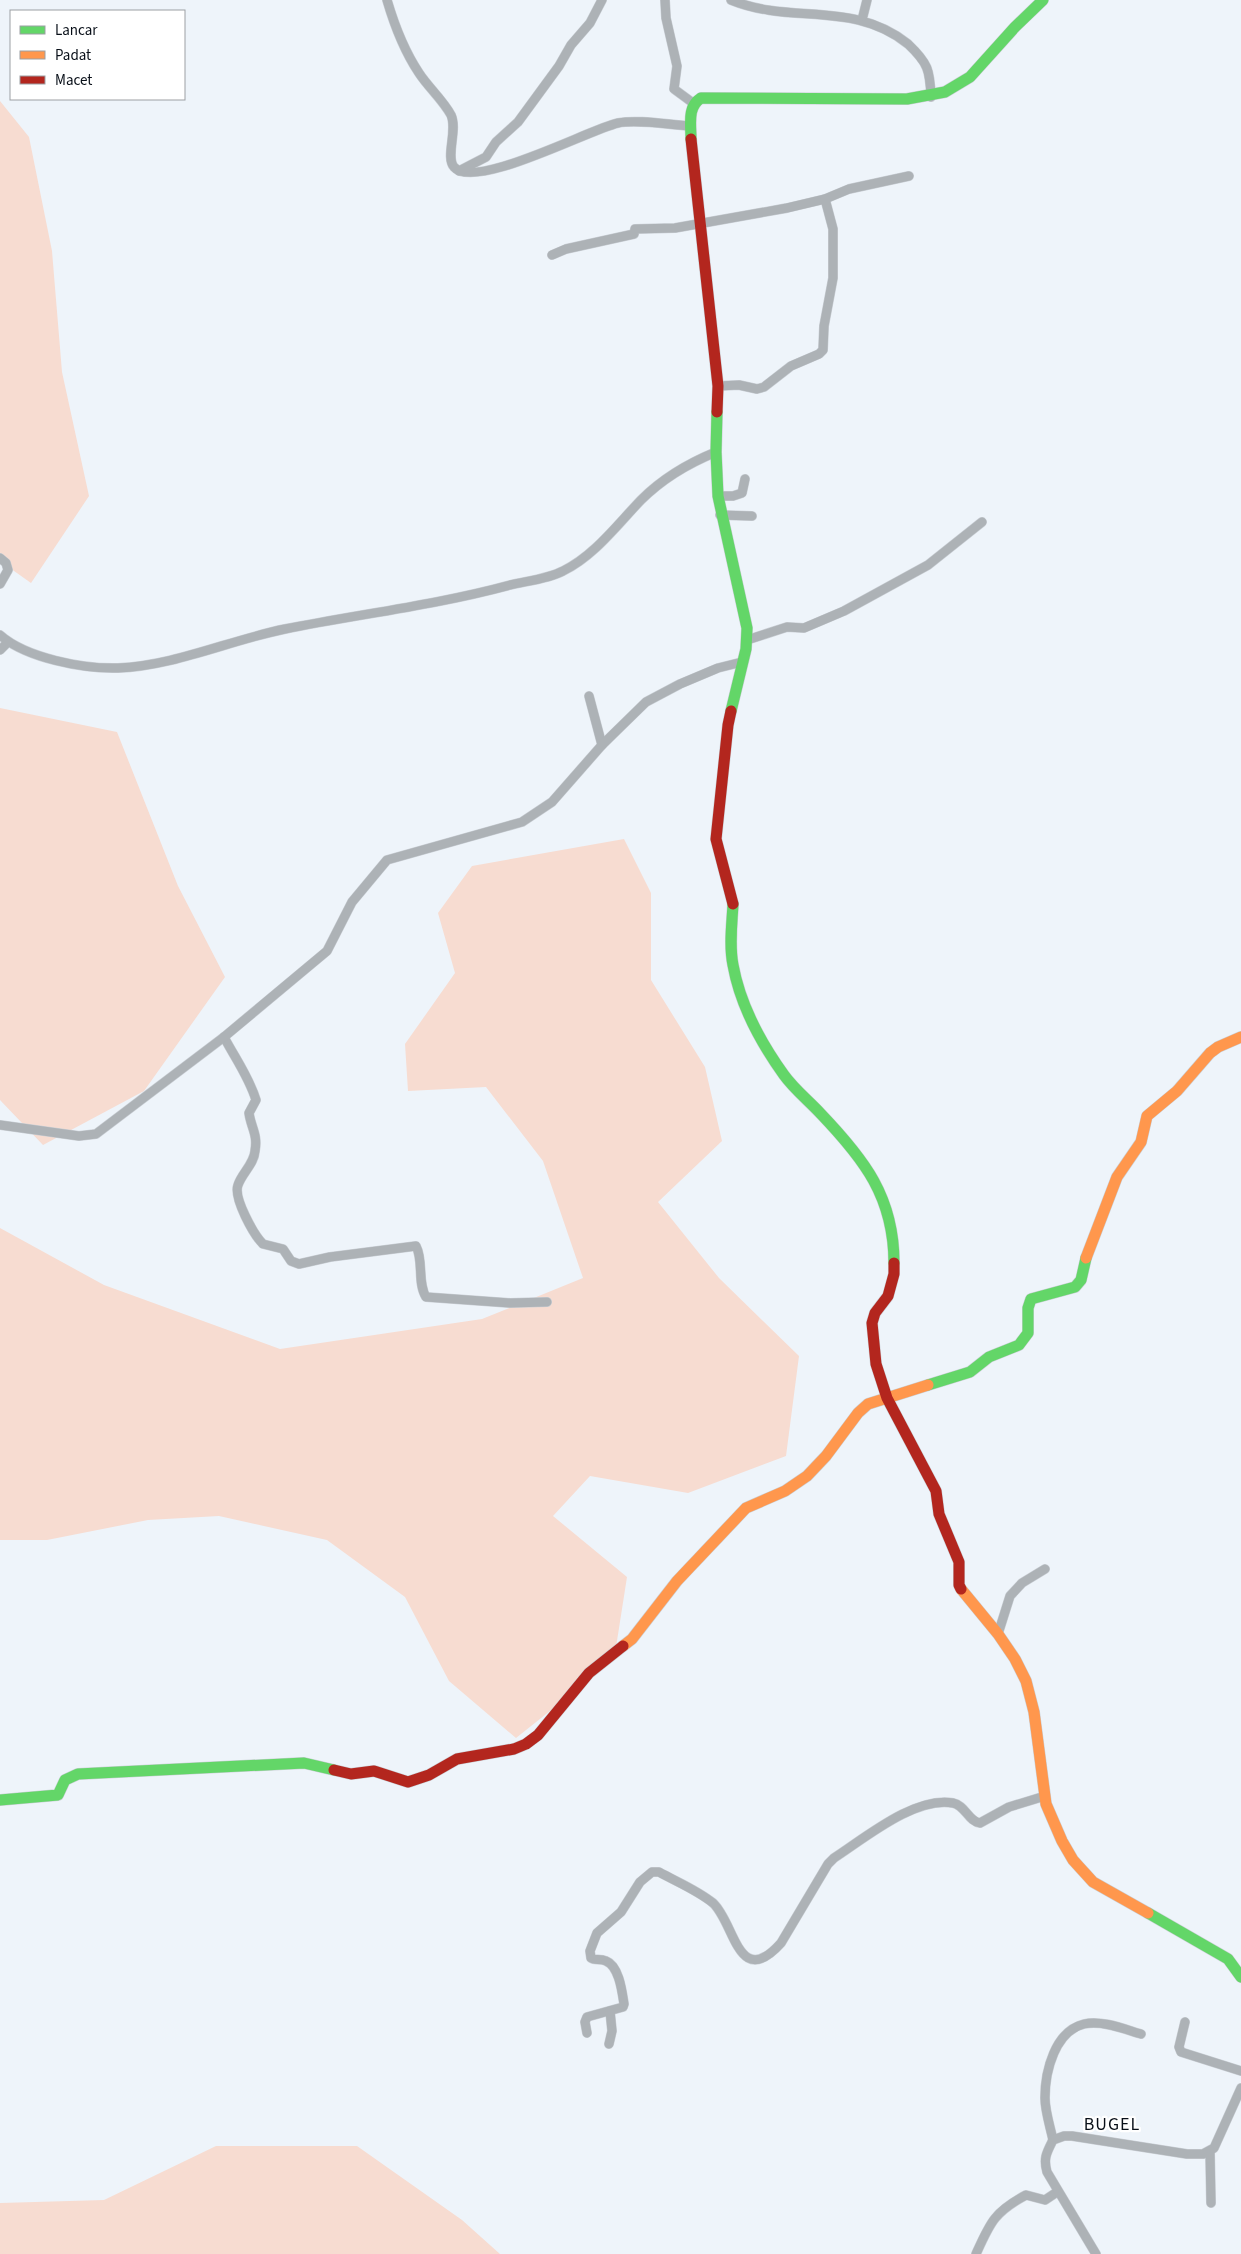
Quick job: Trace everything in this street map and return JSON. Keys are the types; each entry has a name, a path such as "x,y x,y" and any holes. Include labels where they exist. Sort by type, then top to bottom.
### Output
{"street":[{"path":"387,0 418,72 451,116 454,134 451,160 452,165 459,171 479,172 506,166 620,123 690,126"},
{"path":"459,171 486,157 496,142 518,122 553,74 570,45 590,23 602,0"},
{"path":"665,0 666,18 677,66 674,88 693,103"},
{"path":"731,0 742,4 770,8 814,5 828,10 863,16 886,26 915,50 929,71 931,98"},
{"path":"863,16 868,0"},
{"path":"693,103 701,98 792,100 931,98 954,89 971,77 1015,27 1043,0"},
{"path":"693,103 690,126 718,386 716,452 718,496 720,515 747,628 747,640 728,726 716,839 717,849 733,899 731,943 733,965 742,997 754,1025 771,1056 790,1083 852,1146 874,1179 889,1216 894,1248 894,1274 888,1296 875,1313 872,1323 876,1364 887,1398 936,1491 939,1514 959,1562 959,1585 963,1594 998,1634 1015,1659 1026,1681 1034,1712 1045,1796 1052,1819 1062,1841 1073,1860 1093,1882 1228,1959 1241,1976"},
{"path":"552,255 566,249 634,234 634,229 675,228 787,208 825,199 849,189 909,176"},
{"path":"718,386 739,385 757,389 764,387 791,366 819,354 823,350 824,326 833,278 833,229 825,199"},
{"path":"0,635 22,650 79,666 93,668 129,667 188,655 251,636 465,598 562,572 588,554 651,491 697,459 716,452"},
{"path":"718,496 733,496 742,493 745,479"},
{"path":"720,515 752,516"},
{"path":"747,640 787,627 804,628 844,611 928,565 982,522"},
{"path":"0,558 6,563 8,570 0,584"},
{"path":"0,650 8,642"},
{"path":"0,1125 78,1136 96,1134 224,1036 326,951 352,902 387,860 522,822 552,802 602,745 646,702 680,684 718,668 742,662"},
{"path":"589,696 602,745"},
{"path":"224,1036 243,1069 256,1100 248,1113 256,1135 255,1155 238,1183 237,1191 242,1210 264,1244 283,1249 291,1261 299,1264 330,1257 416,1246 423,1290 426,1297 510,1303 547,1302"},
{"path":"0,1800 52,1797 58,1795 65,1780 70,1776 126,1770 304,1763 351,1774 374,1770 392,1778 408,1782 428,1775 458,1759 498,1753 526,1744 549,1724 589,1673 632,1639 677,1581 746,1508 753,1502 784,1492 811,1472 858,1413 868,1404 970,1372 981,1361 992,1355 1006,1352 1021,1343 1028,1333 1028,1310 1031,1299 1065,1291 1075,1287 1081,1280 1088,1251 1101,1223 1108,1196 1117,1177 1141,1142 1147,1116 1176,1090 1210,1053 1218,1047 1241,1037"},
{"path":"998,1634 1010,1596 1022,1582 1045,1568"},
{"path":"587,2033 586,2018 623,2007 624,2001 618,1977 610,1964 606,1960 590,1958 595,1936 620,1914 638,1884 652,1872 659,1872 712,1903 742,1953 751,1958 760,1959 772,1954 781,1943 828,1864 901,1814 932,1804 952,1802 960,1806 976,1822 980,1823 1009,1807 1045,1796"},
{"path":"609,2044 612,2031 610,2011"},
{"path":"1185,2022 1179,2047 1181,2052 1241,2071"},
{"path":"1096,2254 1058,2192 1047,2172 1044,2162 1045,2155 1053,2140 1045,2098 1047,2076 1053,2054 1069,2030 1084,2024 1095,2023 1141,2034"},
{"path":"1211,2203 1210,2152 1220,2135 1241,2088"},
{"path":"1053,2140 1064,2136 1072,2136 1196,2156 1210,2152"},
{"path":"976,2254 985,2232 994,2218 1006,2206 1026,2195 1045,2200 1058,2192"}],"shaded area":[{"path":"0,101 29,137 52,251 62,372 89,496 31,583 0,561"},
{"path":"0,708 117,732 178,886 225,977 144,1091 43,1145 0,1100"},
{"path":"624,839 651,893 651,980 705,1067 722,1141 658,1202 719,1278 799,1356 786,1456 688,1493 590,1476 553,1516 627,1577 614,1660 516,1738 449,1681 405,1597 327,1540 219,1516 148,1520 47,1540 0,1540 0,1228 104,1285 280,1349 482,1319 583,1278 543,1161 486,1087 408,1091 405,1044 455,973 438,913 472,866"},
{"path":"216,2146 357,2146 462,2220 500,2254 0,2254 0,2203 104,2200"}],"traffic: fast":[{"path":"691,139 690,122 692,111 701,98 907,99 945,92 970,77 1015,27 1043,0"},
{"path":"717,412 718,496 747,628 746,649 731,711"},
{"path":"733,904 732,957 736,980 752,1023 784,1075 851,1147 874,1181 889,1218 893,1239 894,1263"},
{"path":"928,1385 970,1372 989,1357 1019,1345 1028,1333 1028,1308 1031,1299 1075,1287 1081,1280 1086,1258"},
{"path":"0,1800 58,1795 65,1780 78,1774 304,1763 334,1770"},
{"path":"1148,1913 1228,1959 1241,1977"}],"traffic: slow":[{"path":"1086,1258 1117,1177 1141,1142 1147,1116 1177,1091 1210,1053 1218,1047 1241,1037"},
{"path":"623,1646 632,1639 677,1581 746,1508 785,1491 807,1476 826,1456 858,1413 868,1404 928,1385"},
{"path":"961,1589 998,1634 1015,1659 1026,1681 1034,1712 1046,1804 1062,1841 1073,1860 1093,1882 1148,1913"}],"traffic: jam":[{"path":"691,139 718,386 717,412"},
{"path":"731,711 716,839 733,904"},
{"path":"894,1263 894,1274 888,1296 875,1313 872,1323 876,1364 887,1398 936,1491 939,1514 959,1562 959,1585 961,1589"},
{"path":"334,1770 351,1774 374,1771 408,1782 429,1775 457,1759 514,1749 526,1744 538,1735 589,1673 623,1646"}],"district":[{"name":"BUGEL","path":"1112,2124"}]}
